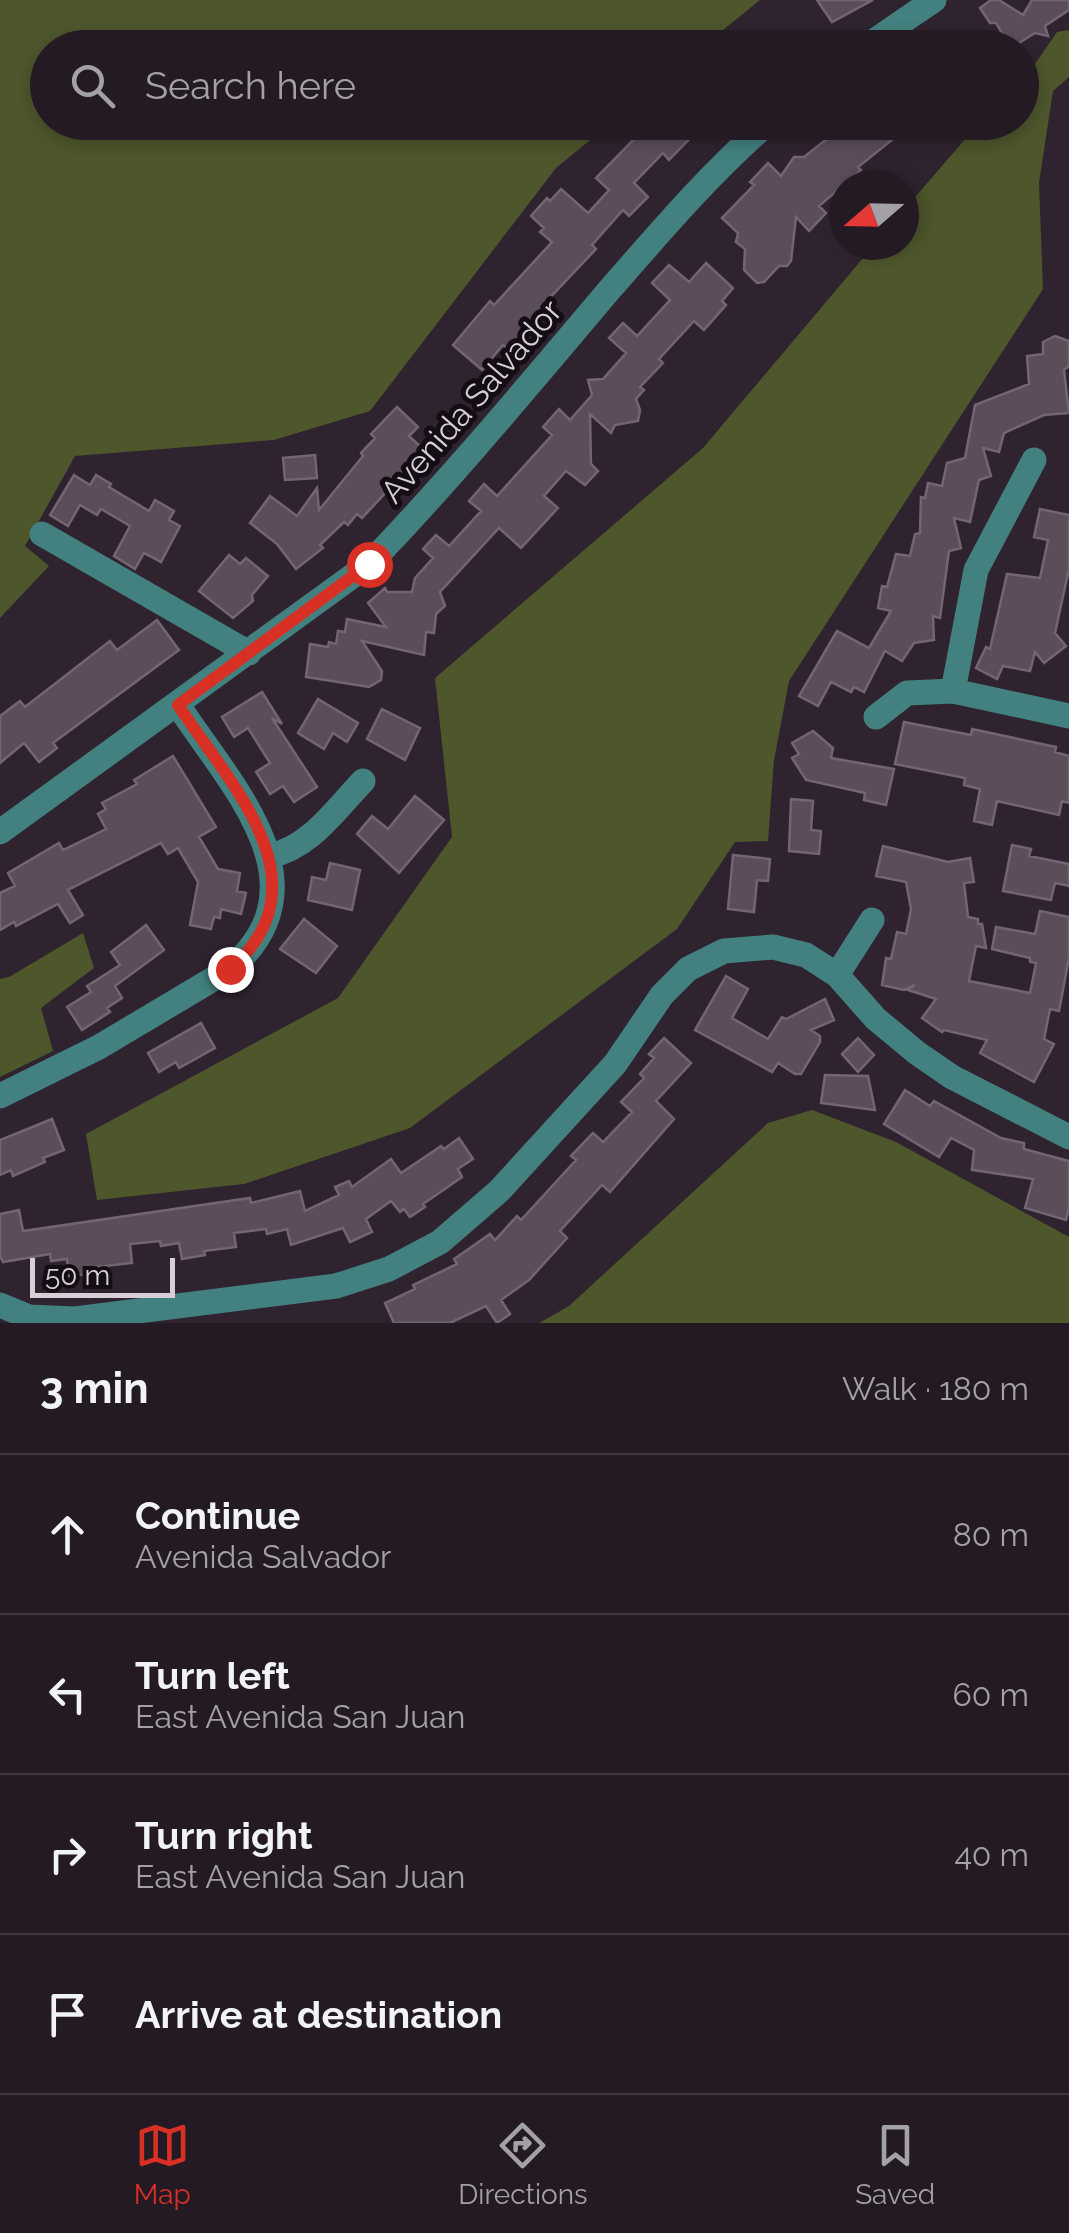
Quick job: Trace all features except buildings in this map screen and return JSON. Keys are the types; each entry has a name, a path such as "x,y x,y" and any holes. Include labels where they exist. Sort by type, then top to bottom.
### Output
{"street":[{"path":"890,30 934,0"},
{"name":"Avenida Salvador","path":"0,832 369,564 414,518 660,232 747,140"},
{"path":"953,691 976,570 1034,460"},
{"path":"42,534 249,654"},
{"path":"876,717 907,693 953,691 1069,716"},
{"path":"0,1096 99,1046 230,969 248,954 265,928 273,902 274,879 262,832 178,705"},
{"path":"270,856 286,853 310,836 363,781"},
{"path":"836,975 872,920"},
{"path":"0,1305 29,1317 75,1319 336,1286 390,1270 440,1242 499,1191 615,1064 662,995 688,969 724,952 774,948 806,955 836,975 876,1019 916,1053 952,1077 1068,1134"}],"green space":[{"path":"0,0 760,0 723,30 30,30 30,140 590,140 556,168 370,411 274,440 75,456 25,546 49,566 0,618"},
{"path":"1069,30 1069,77 1053,91 1039,183 1043,289 789,681 774,760 768,841 735,842 677,929 410,1128 244,1184 97,1200 86,1134 338,998 452,837 435,678 703,448 861,260 919,260 919,193 964,140 1039,140 1039,58 1057,32"},
{"path":"83,933 94,968 41,1008 53,1051 0,1077 0,979"},
{"path":"812,1110 896,1142 1069,1237 1069,1323 539,1323 569,1306 768,1123"}],"route":[{"path":"230,969 248,954 265,928 273,902 270,856 262,832 178,705 369,564"}]}
